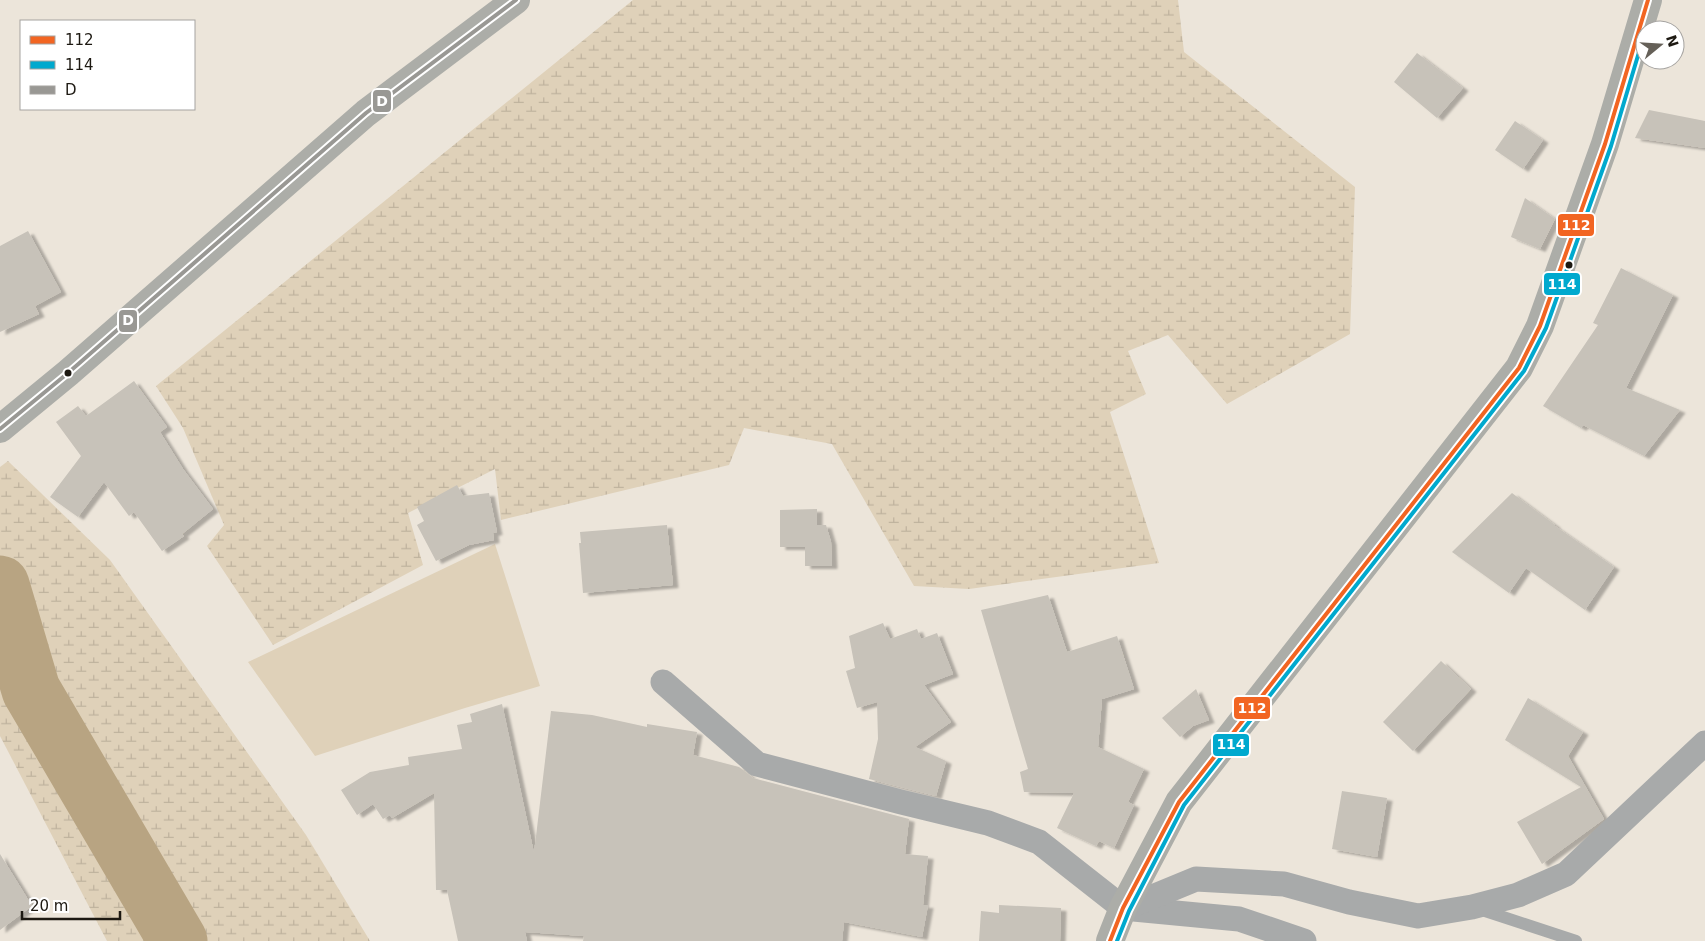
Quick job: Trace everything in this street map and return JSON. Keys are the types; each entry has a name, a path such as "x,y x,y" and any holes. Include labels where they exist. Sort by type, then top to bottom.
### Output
{"main road":[{"path":"0,428 53,386 366,113 516,0"},
{"path":"1110,941 1123,908 1179,802 1519,368 1540,326 1605,144 1648,0"}],"street":[{"path":"663,682 757,764 988,823 1039,842 1123,908 1239,919 1304,941"},
{"path":"1123,908 1196,879 1284,884 1349,902 1418,916 1472,907 1518,895 1566,874 1705,743"}],"lane":[{"path":"1472,907 1576,941"}],"green space":[{"path":"633,0 1178,0 1184,52 1355,187 1350,334 1227,404 1168,335 1128,351 1146,394 1110,412 1159,563 969,589 914,586 832,444 744,428 729,465 501,520 495,469 408,513 423,565 273,645 207,546 224,525 183,428 156,386"},
{"path":"8,461 110,560 306,835 370,941 107,941 0,736 0,467"},
{"path":"495,544 540,686 315,756 248,662"}],"building":[{"path":"1417,53 1463,88 1437,118 1394,82"},
{"path":"1649,110 1705,121 1705,148 1635,138"},
{"path":"1515,121 1543,140 1523,169 1495,150"},
{"path":"1525,198 1555,219 1540,249 1511,237"},
{"path":"28,231 61,292 35,306 39,314 0,332 0,246"},
{"path":"1621,268 1673,295 1626,388 1680,410 1644,456 1583,425 1581,428 1543,406 1598,325 1593,323"},
{"path":"134,381 167,427 160,432 183,469 213,509 182,534 184,536 162,551 134,512 129,516 104,482 78,517 50,497 81,456 56,422 78,406 86,416"},
{"path":"457,485 463,496 489,493 497,532 493,533 494,540 469,545 436,561 417,525 424,521 417,507"},
{"path":"1512,493 1614,567 1585,610 1526,568 1509,593 1452,552"},
{"path":"817,509 817,525 826,525 831,542 832,566 805,566 805,547 780,547 780,510"},
{"path":"667,525 673,585 583,593 579,543 581,543 580,532"},
{"path":"1048,595 1067,652 1117,636 1134,689 1102,699 1098,747 1144,769 1128,802 1134,805 1114,848 1099,841 1096,846 1057,828 1074,793 1024,792 1020,772 1028,769 981,610"},
{"path":"883,623 890,639 917,629 921,639 937,633 953,674 924,685 951,722 915,747 946,761 936,796 869,779 878,739 877,702 857,708 846,671 855,668 849,636"},
{"path":"1441,661 1471,689 1413,751 1383,722"},
{"path":"1196,689 1209,720 1193,726 1180,737 1162,718"},
{"path":"1528,698 1583,732 1568,756 1604,819 1542,864 1517,822 1581,787 1505,740"},
{"path":"502,704 534,853 551,711 592,715 647,727 647,724 697,732 693,755 739,767 753,778 909,819 905,854 928,856 923,905 928,905 922,937 844,922 842,941 583,941 584,936 525,932 527,941 458,941 447,890 436,890 434,793 392,818 390,815 383,819 373,804 357,815 341,790 370,772 409,765 408,757 462,749 457,725 472,722 470,714"},
{"path":"1342,791 1387,798 1377,857 1332,849"},
{"path":"0,854 32,906 0,930"},
{"path":"999,905 1061,908 1060,941 979,941 981,911 999,913"}],"waterway":[{"path":"0,585 31,690 178,941"}],"transit line":[{"name":"D","path":"0,429 68,373 366,113 516,0"},
{"name":"112","path":"1110,941 1123,908 1179,802 1519,368 1540,326 1605,144 1648,0"},
{"name":"114","path":"1117,941 1129,911 1184,805 1524,371 1546,328 1611,146 1635,66"}]}
